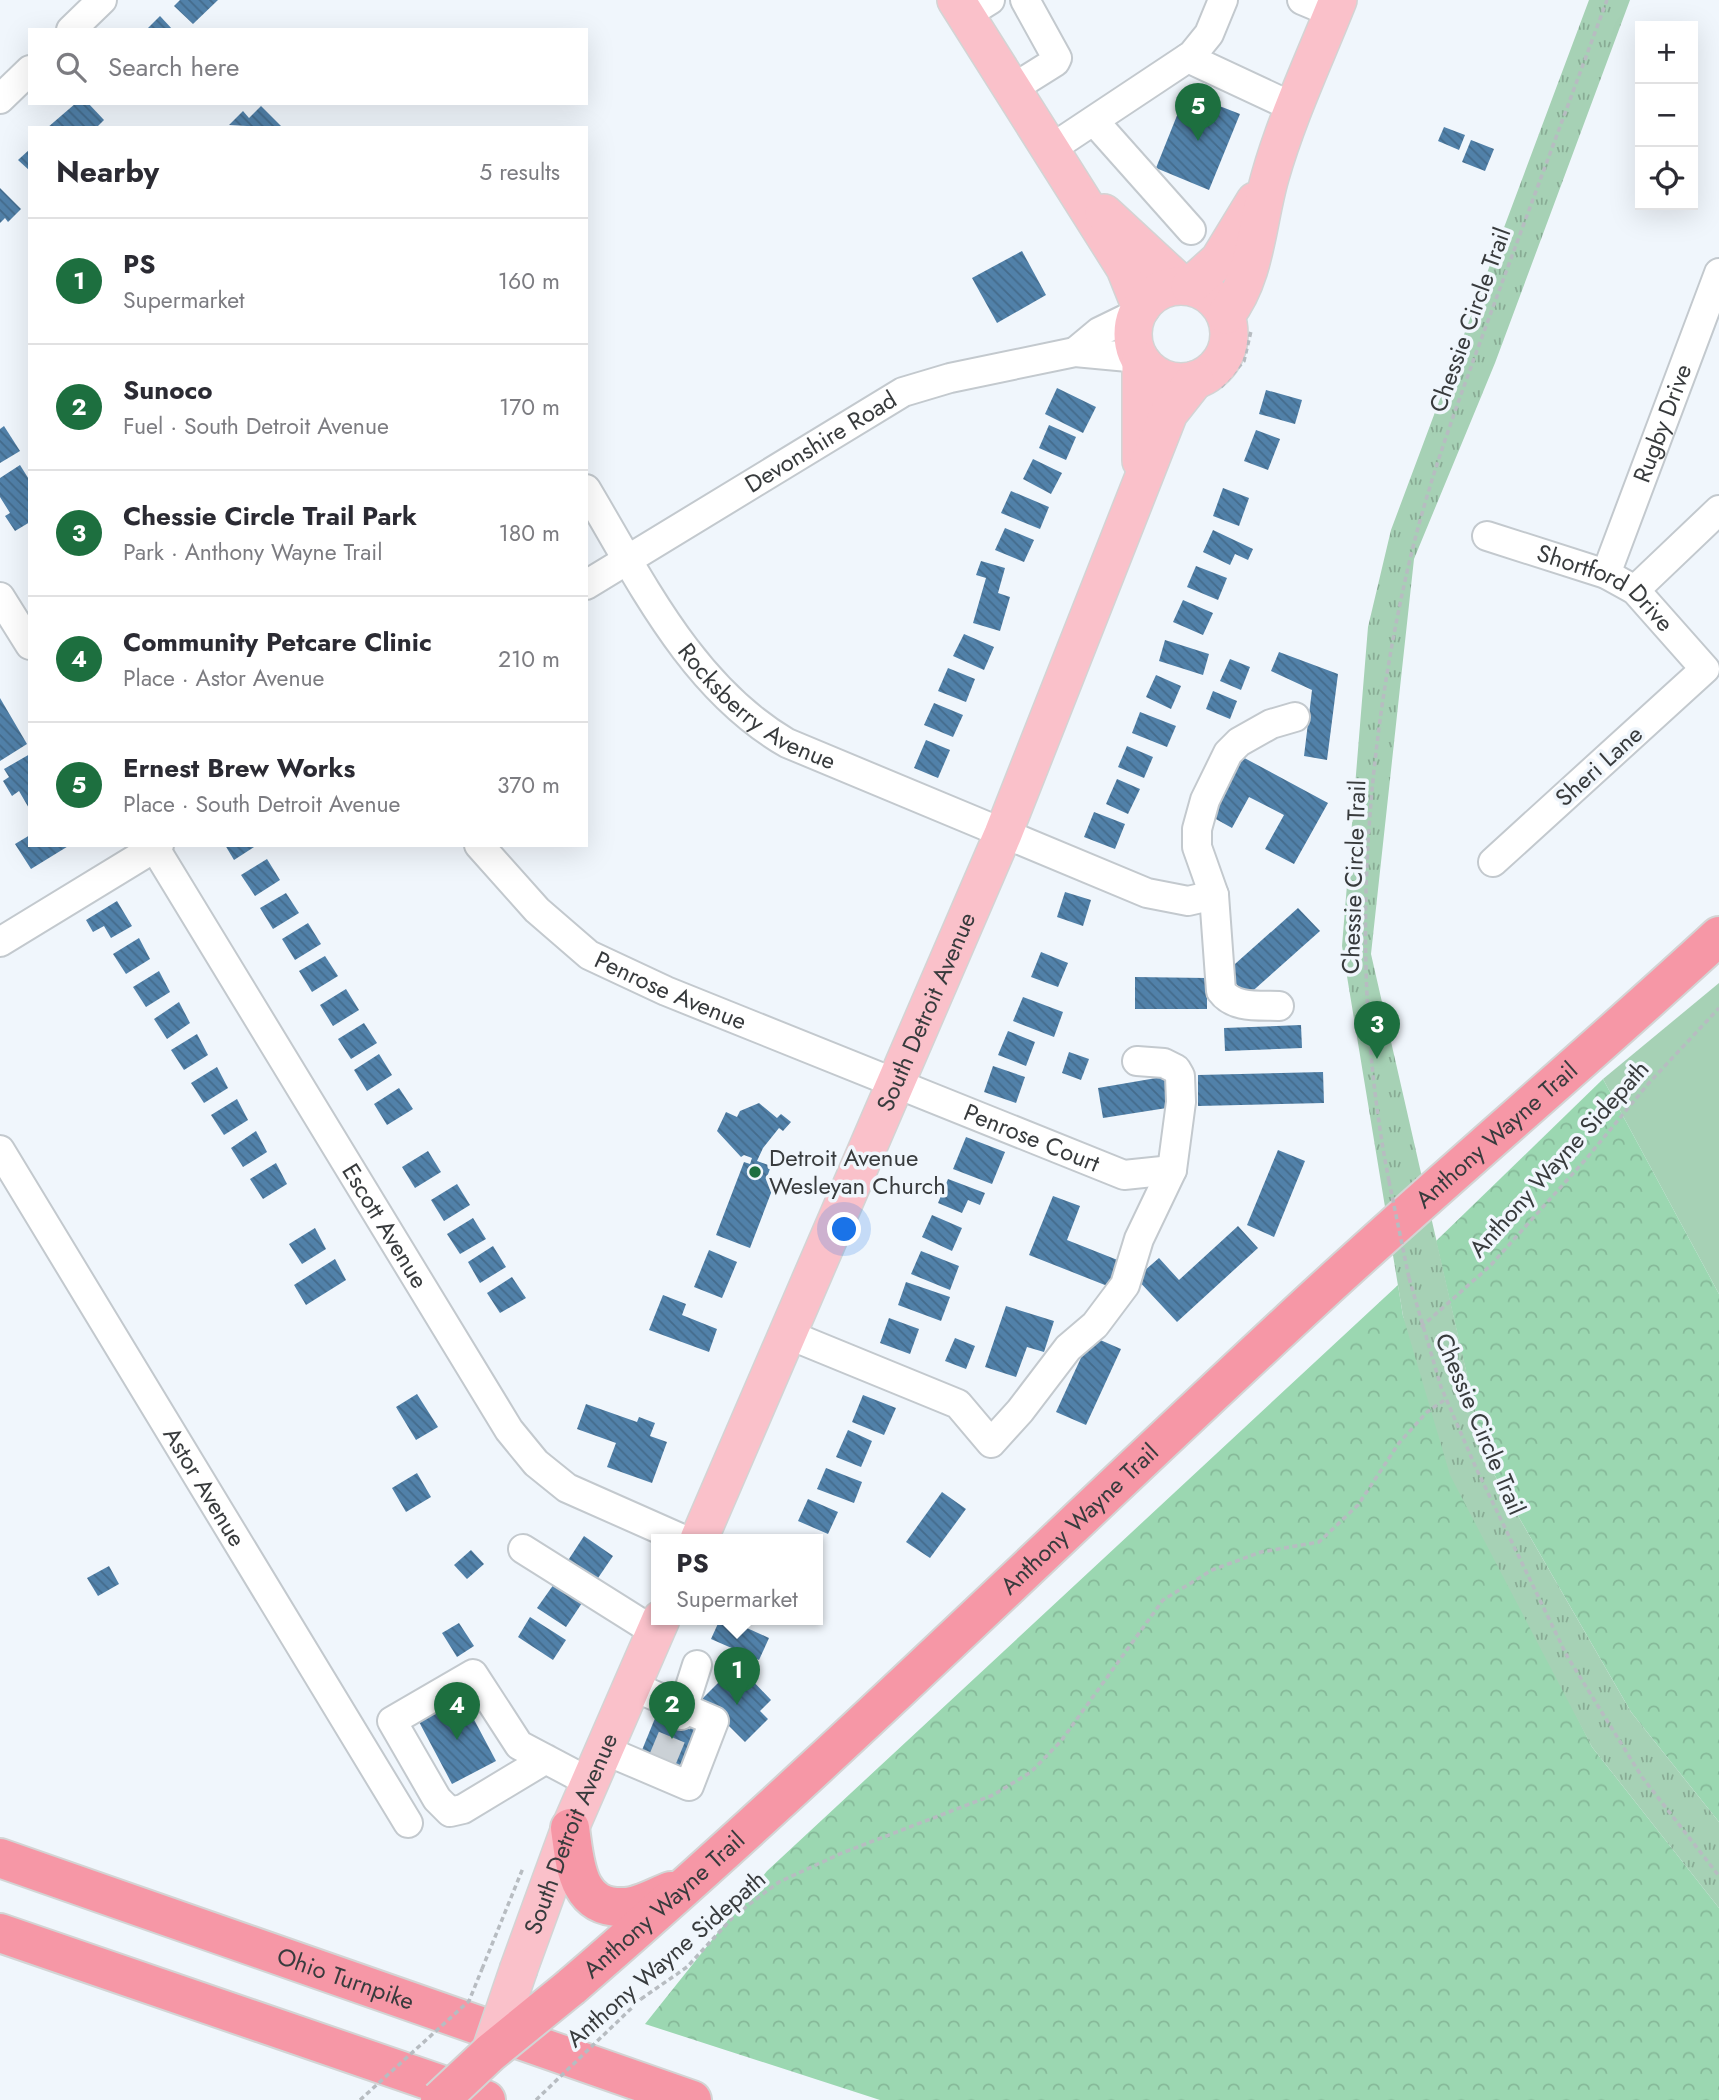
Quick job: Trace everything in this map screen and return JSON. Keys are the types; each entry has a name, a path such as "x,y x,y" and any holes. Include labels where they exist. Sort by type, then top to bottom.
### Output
{"highway":[{"name":"Anthony Wayne Trail","path":"440,2100 490,2053 571,1987 683,1887 969,1626 1319,1294 1719,936"},
{"path":"569,1828 578,1880 595,1900 625,1907 683,1887"},
{"name":"Ohio Turnpike","path":"0,1858 692,2100"},
{"path":"0,1933 486,2100"}],"main road":[{"path":"1239,321 1238,300 1270,176 1295,108 1325,4"},
{"name":"South Detroit Avenue","path":"970,5 1012,89 1125,268 1138,311 1133,330 1140,359 1140,482"},
{"path":"1138,311 1158,291 1186,285 1219,260 1270,176"},
{"path":"1080,199 1113,219 1186,285 1211,296 1239,321"},
{"name":"South Detroit Avenue","path":"701,1534 1003,834 1169,413 1207,385 1210,373 1221,362 1228,347 1230,331 1239,321"},
{"path":"1140,359 1165,379 1207,385"},
{"name":"South Detroit Avenue","path":"490,2053 569,1828 658,1626"}],"street":[{"path":"73,28 102,0"},
{"path":"1012,89 1055,62 1057,58 1025,0"},
{"path":"1049,150 1188,58 1209,34 1223,0"},
{"path":"1188,58 1295,108"},
{"path":"2,91 28,72"},
{"path":"1094,121 1191,230"},
{"name":"Rugby Drive","path":"1605,574 1719,272"},
{"name":"Devonshire Road","path":"1075,352 1099,332 1138,311"},
{"name":"Devonshire Road","path":"588,584 903,393 950,378 1075,352 1140,359"},
{"name":"Rocksberry Avenue","path":"588,492 694,662 730,703 762,729 787,743 1147,893 1188,901 1214,895"},
{"path":"1635,590 1719,510"},
{"name":"Shortford Drive","path":"1487,536 1605,574 1635,590 1704,669"},
{"path":"0,597 28,642"},
{"name":"Sheri Lane","path":"1493,862 1704,669"},
{"path":"1279,1006 1245,1005 1225,997 1221,991 1214,895 1197,847 1197,829 1205,800 1228,753 1238,742 1272,724 1295,717"},
{"path":"0,942 154,847"},
{"name":"Escott Avenue","path":"157,847 509,1430 536,1463 567,1488 671,1534"},
{"name":"Penrose Avenue","path":"481,847 537,910 589,955 666,991 895,1085"},
{"path":"787,1334 958,1404 991,1443 1020,1411 1068,1348 1095,1325 1125,1285 1139,1239 1172,1170 1181,1102 1180,1076 1176,1069 1164,1063 1137,1062"},
{"name":"Penrose Court","path":"895,1085 1124,1175 1172,1170"},
{"name":"Astor Avenue","path":"0,1150 408,1823"},
{"path":"523,1549 651,1622"},
{"path":"675,1708 697,1665"},
{"path":"546,1759 463,1809 450,1812 437,1800 392,1721 473,1674 519,1745 546,1759 596,1766 652,1766 689,1786 714,1721 675,1708 632,1686"}],"path":[{"name":"Chessie Circle Trail","path":"1607,0 1450,423 1407,573 1392,649 1373,788 1367,914 1372,1076 1389,1181 1409,1278 1421,1327 1446,1399 1567,1656 1642,1777 1719,1876"},
{"path":"1207,385 1244,361 1239,321"},
{"name":"Anthony Wayne Sidepath","path":"1421,1327 1490,1266 1586,1159 1648,1084 1719,1008"},
{"name":"Anthony Wayne Sidepath","path":"536,2100 641,1999 687,1967 736,1915 779,1882 842,1853 993,1795 1031,1772 1061,1741 1163,1600 1212,1570 1261,1552 1319,1542 1358,1505 1399,1443 1427,1412 1446,1399"},
{"path":"360,2100 469,2001 527,1858"}],"green space":[{"path":"1589,0 1630,0 1495,363 1414,559 1371,954 1487,1462 1631,1712 1719,1822 1719,1908 1592,1747 1450,1475 1403,1316 1342,946 1368,627 1391,530"},
{"path":"1719,983 1719,1294 1603,1079"},
{"path":"1603,1079 1719,1294 1719,1822 1631,1712 1487,1462 1436,1241"},
{"path":"1398,1285 1403,1316 1548,1658 1592,1747 1719,1908 1719,2100 880,2100 645,2024 767,1871"}],"building":[{"path":"180,0 218,0 193,24 174,6"},
{"path":"160,16 171,28 148,28"},
{"path":"1186,93 1240,114 1209,190 1156,168"},
{"path":"74,105 90,105 104,120 98,126 49,126"},
{"path":"261,106 281,126 229,125 243,111 249,118"},
{"path":"1444,127 1465,135 1459,150 1438,141"},
{"path":"1471,140 1494,149 1485,171 1462,162"},
{"path":"28,151 28,169 18,160"},
{"path":"0,188 21,209 8,222 5,218 0,223"},
{"path":"1022,251 1046,295 997,323 972,278"},
{"path":"1057,388 1096,407 1083,433 1045,414"},
{"path":"1266,390 1302,400 1295,424 1259,414"},
{"path":"1049,425 1076,437 1066,460 1039,448"},
{"path":"4,426 20,451 0,463 0,429"},
{"path":"1256,430 1280,439 1268,470 1244,461"},
{"path":"1033,459 1062,473 1051,494 1023,479"},
{"path":"20,465 28,478 28,523 15,531 5,516 10,513 0,497 0,478"},
{"path":"1223,488 1249,498 1239,526 1213,516"},
{"path":"1011,491 1049,507 1040,529 1001,513"},
{"path":"1005,528 1034,540 1024,562 995,550"},
{"path":"1213,530 1253,549 1248,560 1235,554 1230,565 1203,552"},
{"path":"981,561 1005,568 998,593 1010,597 1000,631 973,623 986,578 976,575"},
{"path":"1196,566 1227,578 1218,600 1187,587"},
{"path":"1183,600 1213,613 1203,635 1173,622"},
{"path":"964,634 994,647 984,670 953,656"},
{"path":"1165,640 1209,654 1203,675 1159,661"},
{"path":"1279,652 1338,674 1327,760 1304,756 1312,690 1271,671"},
{"path":"1230,659 1250,667 1241,690 1220,681"},
{"path":"948,668 975,679 966,702 938,691"},
{"path":"1156,675 1181,686 1171,709 1146,697"},
{"path":"1213,691 1237,701 1230,719 1206,709"},
{"path":"0,698 27,744 0,761"},
{"path":"934,703 963,715 953,737 924,725"},
{"path":"1140,712 1176,726 1167,747 1132,733"},
{"path":"926,740 950,750 938,778 914,768"},
{"path":"1127,746 1153,757 1144,778 1118,767"},
{"path":"1237,754 1328,803 1294,864 1265,849 1284,815 1249,797 1232,828 1205,813"},
{"path":"28,755 28,807 19,791 12,796 3,781 9,777 4,769"},
{"path":"1117,779 1140,789 1128,814 1106,804"},
{"path":"1094,812 1125,824 1115,849 1084,837"},
{"path":"28,836 28,847 67,847 31,869 15,844"},
{"path":"226,847 254,847 234,860"},
{"path":"267,859 280,880 255,896 241,875"},
{"path":"1065,892 1091,900 1083,926 1057,917"},
{"path":"286,893 299,913 273,929 260,908"},
{"path":"117,901 132,926 111,938 104,926 93,932 86,920"},
{"path":"1298,908 1320,931 1247,996 1226,972"},
{"path":"308,923 321,944 295,960 282,939"},
{"path":"139,938 150,959 126,974 113,954"},
{"path":"1041,952 1068,963 1058,987 1031,977"},
{"path":"325,956 338,976 312,992 299,971"},
{"path":"159,971 170,992 146,1007 133,987"},
{"path":"1135,977 1207,978 1207,1009 1135,1009"},
{"path":"346,989 359,1010 333,1026 320,1005"},
{"path":"1023,997 1063,1012 1054,1037 1013,1021"},
{"path":"179,1002 190,1023 167,1039 154,1019"},
{"path":"364,1023 377,1043 351,1059 338,1039"},
{"path":"1301,1025 1302,1048 1225,1051 1224,1028"},
{"path":"1008,1031 1035,1042 1026,1066 998,1055"},
{"path":"197,1034 208,1055 184,1070 171,1050"},
{"path":"1069,1052 1089,1059 1081,1080 1062,1073"},
{"path":"379,1054 392,1075 367,1091 354,1070"},
{"path":"993,1066 1025,1077 1016,1103 984,1092"},
{"path":"217,1067 228,1088 204,1103 191,1083"},
{"path":"1323,1072 1324,1103 1198,1106 1198,1075"},
{"path":"1168,1076 1173,1107 1103,1118 1098,1088"},
{"path":"399,1088 413,1109 387,1125 374,1104"},
{"path":"237,1099 248,1120 224,1135 211,1115"},
{"name":"Detroit Avenue Wesleyan Church","path":"759,1103 777,1118 781,1114 791,1122 783,1131 779,1128 763,1148 757,1161 771,1166 767,1177 776,1180 750,1248 716,1235 744,1162 750,1164 752,1158 744,1155 741,1157 717,1131 726,1112 737,1117 740,1111"},
{"path":"256,1131 267,1152 243,1167 231,1148"},
{"path":"966,1137 1005,1152 992,1184 953,1169"},
{"path":"1278,1150 1305,1161 1274,1237 1247,1225"},
{"path":"428,1151 441,1172 415,1188 402,1167"},
{"path":"276,1163 287,1184 263,1199 250,1179"},
{"path":"948,1179 985,1193 980,1205 968,1200 962,1213 938,1203"},
{"path":"457,1184 470,1205 444,1221 431,1200"},
{"path":"1053,1196 1080,1206 1067,1240 1120,1261 1110,1287 1029,1255"},
{"path":"932,1215 962,1228 952,1251 922,1237"},
{"path":"473,1218 486,1239 460,1254 447,1234"},
{"path":"1238,1226 1258,1248 1177,1322 1136,1278 1159,1258 1179,1280"},
{"path":"315,1228 326,1249 302,1264 289,1244"},
{"path":"493,1246 506,1267 480,1283 468,1262"},
{"path":"709,1250 737,1262 722,1298 694,1287"},
{"path":"921,1251 959,1266 950,1290 911,1274"},
{"path":"335,1259 346,1280 306,1305 294,1285"},
{"path":"512,1277 526,1298 500,1313 487,1293"},
{"path":"906,1282 950,1297 941,1321 898,1305"},
{"path":"663,1295 686,1304 682,1315 717,1329 709,1352 649,1330"},
{"path":"1006,1306 1054,1321 1044,1352 1027,1347 1016,1377 985,1367"},
{"path":"889,1318 919,1329 910,1354 880,1343"},
{"path":"1091,1336 1121,1349 1086,1425 1056,1412"},
{"path":"955,1338 975,1346 966,1369 945,1361"},
{"path":"417,1394 438,1427 416,1440 396,1407"},
{"path":"863,1395 896,1408 884,1435 852,1422"},
{"path":"586,1404 637,1422 639,1417 655,1423 650,1436 667,1442 652,1483 607,1467 616,1443 577,1429"},
{"path":"848,1430 872,1441 861,1467 836,1457"},
{"path":"826,1468 862,1482 854,1503 817,1489"},
{"path":"417,1473 431,1497 406,1512 392,1488"},
{"path":"942,1492 966,1509 930,1558 906,1542"},
{"path":"808,1499 838,1512 828,1534 798,1521"},
{"path":"584,1536 613,1556 596,1581 567,1562"},
{"path":"471,1550 484,1564 467,1579 454,1565"},
{"path":"109,1566 119,1584 98,1596 87,1578"},
{"path":"554,1584 582,1603 566,1627 537,1608"},
{"path":"530,1617 566,1640 553,1660 518,1637"},
{"path":"459,1623 474,1646 457,1657 442,1633"},
{"path":"717,1625 740,1625 769,1638 759,1660 711,1639"},
{"path":"724,1677 737,1689 749,1677 771,1700 760,1711 768,1719 745,1742 702,1699"},
{"path":"462,1697 496,1761 452,1784 418,1720"},
{"path":"660,1706 704,1724 684,1772 640,1755"}],"tunnel":[{"path":"661,1763 681,1715"}],"place":[{"name":"Ernest Brew Works","path":"1198,141"},
{"name":"Chessie Circle Trail Park","path":"1377,1059"},
{"name":"Detroit Avenue Wesleyan Church","path":"755,1172"},
{"name":"PS","path":"737,1705"},
{"name":"Sunoco","path":"672,1739"},
{"name":"Community Petcare Clinic","path":"457,1740"}]}
